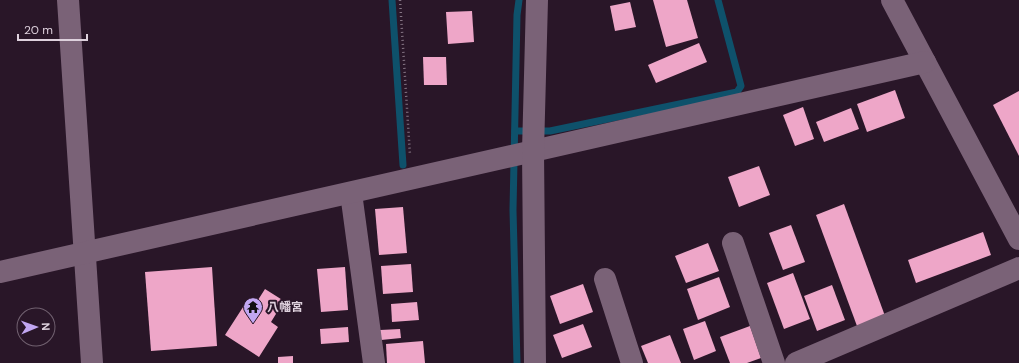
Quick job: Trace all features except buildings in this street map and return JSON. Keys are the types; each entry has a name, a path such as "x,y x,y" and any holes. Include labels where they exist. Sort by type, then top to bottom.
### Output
{"street":[{"path":"68,0 92,363"},
{"path":"535,363 533,151 537,0"},
{"path":"892,0 1019,239"},
{"path":"0,272 925,62"},
{"path":"351,193 374,363"},
{"path":"733,243 774,363"},
{"path":"796,363 1019,268"},
{"path":"605,278 632,363"}],"path":[{"path":"400,0 411,179"}],"waterway":[{"path":"392,0 403,165"},
{"path":"517,363 513,210 517,15 519,0"},
{"path":"515,131 550,131 737,92 741,86 718,0"}],"place":[{"name":"八幡宮","path":"253,324"}]}
